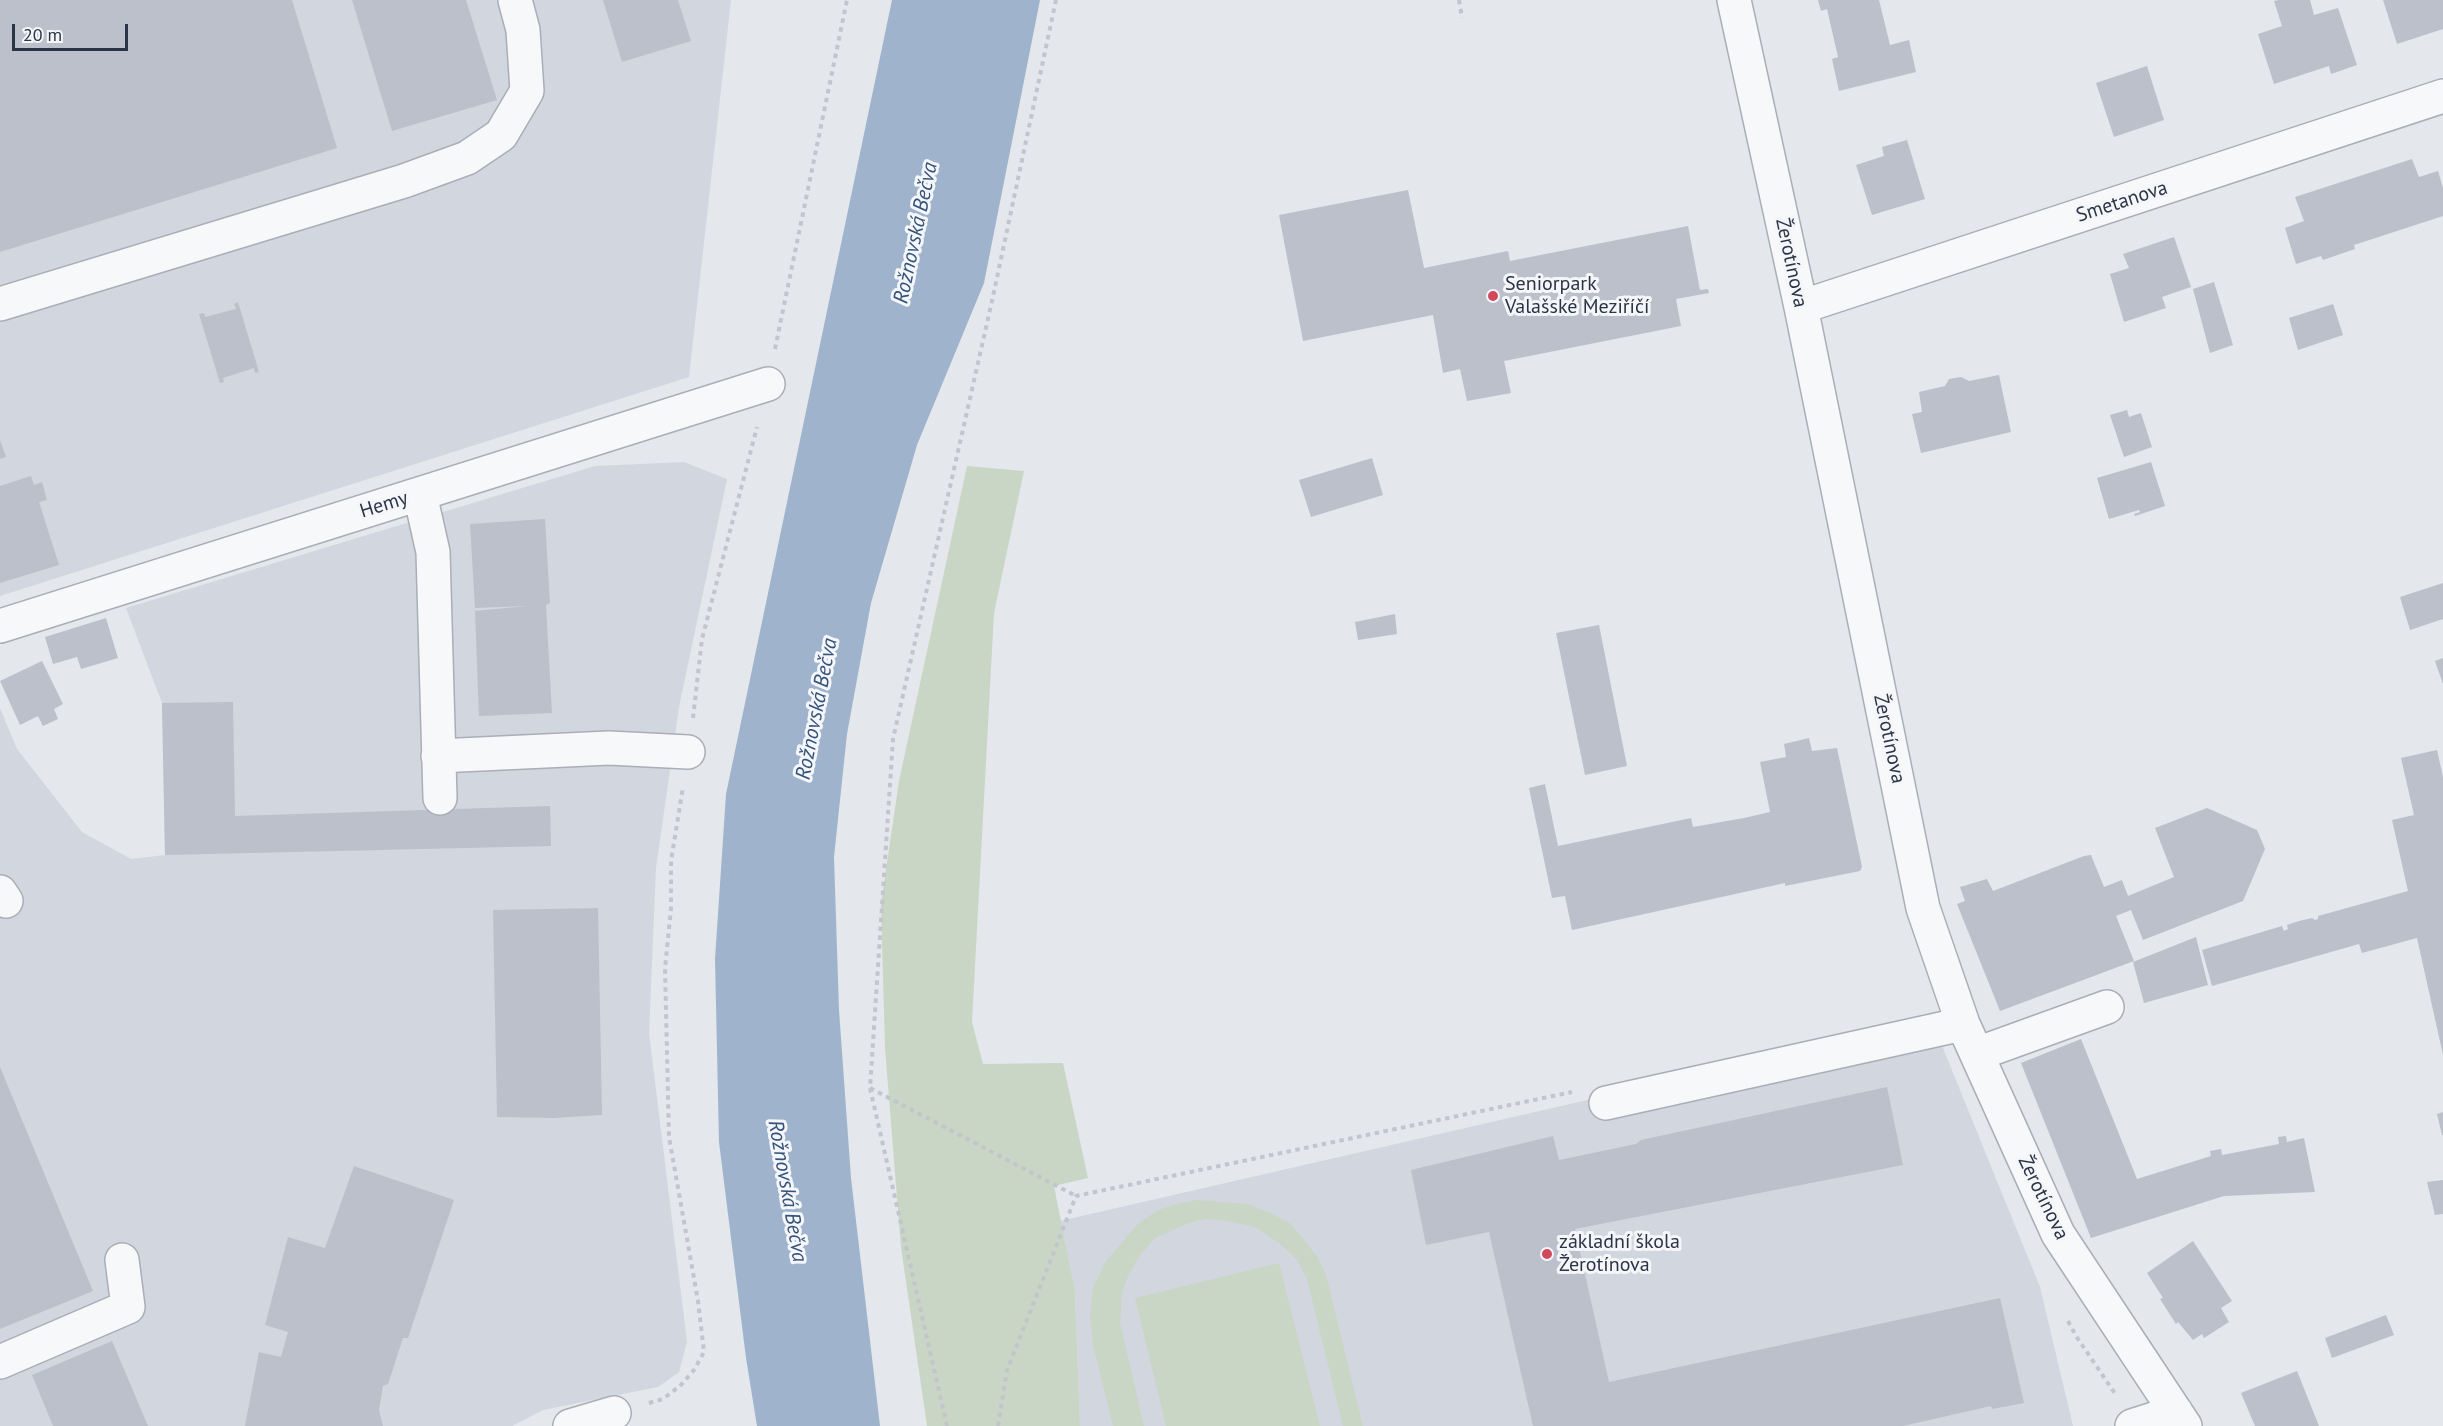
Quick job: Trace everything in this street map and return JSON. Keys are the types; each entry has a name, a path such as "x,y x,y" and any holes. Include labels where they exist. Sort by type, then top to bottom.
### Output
{"street":[{"path":"0,304 404,181 467,158 501,135 527,91 523,30 515,0"},
{"name":"Žerotínova","path":"1734,0 1801,307 1923,908 1963,1024 2058,1234 2181,1419"},
{"name":"Smetanova","path":"1801,307 2443,96"},
{"name":"Hemy","path":"0,626 768,384"},
{"path":"420,494 433,552 440,798"},
{"path":"438,756 609,748 688,752"},
{"path":"1977,1054 2107,1007"},
{"path":"1606,1103 1963,1024"},
{"path":"0,1362 128,1307 122,1260"},
{"path":"570,1426 614,1413"},
{"path":"2132,1426 2181,1419"}],"path":[{"path":"614,1413 663,1399 694,1370 704,1352 698,1301 669,1137 665,968 671,909 671,861 702,639 768,384 847,0"},
{"path":"947,1426 870,1088 893,739 992,301 1056,0"},
{"path":"1459,0 1462,18"},
{"path":"870,1088 1076,1196 1577,1091 1606,1103"},
{"path":"998,1426 1007,1370 1076,1196"}],"shaded area":[{"path":"0,0 731,0 689,377 0,596"},
{"path":"684,462 727,479 679,707 656,868 649,1033 687,1342 679,1372 658,1387 543,1410 512,1426 0,1426 0,708 17,749 82,832 131,859 165,855 162,703 126,608 595,466"},
{"name":"základní škola Žerotínova","path":"1932,1021 2040,1287 2073,1426 1080,1426 1075,1291 1060,1221"}],"green space":[{"path":"967,466 1024,471 994,613 972,1022 983,1064 1063,1063 1088,1178 1054,1186 1075,1291 1080,1426 927,1426 901,1247 885,1048 881,904 899,781"},
{"path":"1197,1200 1248,1204 1270,1213 1291,1224 1317,1256 1326,1275 1363,1426 1343,1426 1307,1279 1297,1260 1279,1243 1253,1226 1205,1219 1189,1223 1155,1238 1141,1254 1129,1274 1122,1292 1120,1323 1144,1426 1113,1426 1093,1345 1090,1316 1093,1288 1106,1261 1138,1224 1158,1210"},
{"path":"1279,1263 1320,1426 1166,1426 1135,1298"}],"water":[{"name":"Rožnovská Bečva","path":"892,0 1040,0 984,283 917,445 871,603 847,734 834,857 839,1010 851,1178 880,1426 757,1426 746,1358 719,1142 715,959 726,794"}],"building":[{"path":"0,0 292,0 337,148 0,252"},
{"path":"352,0 466,0 497,100 392,131"},
{"path":"603,0 678,0 691,41 622,62"},
{"path":"1818,0 1879,0 1890,45 1909,40 1916,72 1839,91 1832,59 1838,57 1827,9 1821,11"},
{"path":"2310,0 2314,15 2338,8 2357,65 2331,74 2329,66 2274,84 2258,34 2282,26 2274,1"},
{"path":"2383,0 2443,0 2443,29 2397,44"},
{"path":"2147,66 2164,120 2114,137 2096,83"},
{"path":"1907,140 1925,199 1872,215 1856,165 1884,156 1882,147"},
{"path":"2412,159 2419,177 2438,171 2443,188 2443,216 2354,245 2355,249 2323,260 2321,256 2296,264 2285,228 2304,221 2295,197"},
{"name":"Seniorpark Valašské Meziříčí","path":"1408,190 1424,268 1508,251 1510,261 1688,226 1700,290 1708,289 1709,293 1676,299 1681,326 1504,361 1511,393 1467,401 1460,369 1443,373 1433,315 1303,341 1279,215"},
{"path":"2174,237 2191,287 2162,297 2166,308 2124,322 2110,274 2129,268 2123,254"},
{"path":"2214,282 2233,345 2210,353 2193,289"},
{"path":"238,302 259,372 255,373 254,368 223,378 224,382 220,383 199,314 204,313 205,317 236,309 234,304"},
{"path":"2333,304 2343,335 2298,350 2289,318"},
{"path":"1999,375 2011,432 1921,453 1912,414 1922,412 1919,392 1945,386 1949,379 1961,377 1969,381"},
{"path":"2127,410 2129,417 2141,413 2152,447 2124,457 2110,415"},
{"path":"0,440 6,457 0,459"},
{"path":"1372,458 1383,495 1311,517 1299,480"},
{"path":"2151,462 2165,506 2135,516 2134,514 2140,512 2139,510 2109,519 2097,478"},
{"path":"31,476 34,485 42,482 47,500 39,502 59,565 0,583 0,486"},
{"path":"545,519 550,603 546,605 552,713 479,716 475,611 527,606 475,608 470,524"},
{"path":"2443,583 2443,619 2410,630 2400,597"},
{"path":"1395,614 1397,634 1358,640 1355,622"},
{"path":"106,618 118,658 81,669 77,657 53,664 45,637"},
{"path":"1599,625 1627,766 1585,775 1556,633"},
{"path":"2443,658 2443,684 2435,661"},
{"path":"42,661 63,704 54,709 58,719 43,726 38,716 20,725 0,681"},
{"path":"233,702 235,816 550,806 551,846 165,855 162,703"},
{"path":"1809,738 1812,751 1837,748 1862,867 1860,871 1785,886 1785,883 1572,930 1565,896 1552,898 1529,788 1545,784 1558,846 1691,818 1693,827 1744,818 1770,812 1760,762 1786,757 1784,744"},
{"path":"2437,750 2443,777 2443,1055 2417,938 2362,953 2359,944 2212,986 2202,950 2282,926 2284,931 2288,929 2287,925 2299,921 2312,918 2315,920 2318,916 2408,891 2392,820 2414,815 2401,758"},
{"path":"2207,808 2257,830 2265,849 2243,901 2143,940 2131,910 2116,916 2134,961 2000,1011 1957,904 1965,901 1960,887 1987,879 1993,891 2091,855 2104,887 2122,880 2128,896 2174,877 2155,828"},
{"path":"598,908 602,1115 554,1118 497,1117 493,910"},
{"path":"2196,937 2208,985 2144,1003 2133,962"},
{"path":"2081,1039 2137,1179 2211,1156 2210,1151 2221,1149 2222,1155 2279,1144 2278,1137 2286,1136 2287,1142 2304,1138 2315,1192 2224,1196 2091,1238 2021,1063"},
{"path":"0,1067 93,1291 0,1329"},
{"path":"1887,1087 1903,1165 1575,1229 1609,1382 2000,1298 2024,1403 1992,1409 1991,1406 1903,1426 1533,1426 1489,1232 1426,1245 1411,1170 1553,1136 1559,1160"},
{"path":"2443,1112 2443,1135 2442,1135 2437,1114"},
{"path":"354,1166 454,1200 408,1338 403,1338 388,1384 383,1386 379,1410 383,1426 245,1426 259,1352 281,1357 288,1332 265,1325 288,1237 325,1248"},
{"path":"2443,1180 2443,1214 2435,1215 2427,1182"},
{"path":"2193,1241 2232,1301 2221,1308 2229,1322 2204,1338 2202,1334 2193,1340 2178,1322 2176,1324 2147,1273"},
{"path":"2386,1315 2394,1335 2332,1358 2325,1338"},
{"path":"112,1341 148,1426 53,1426 32,1375"},
{"path":"2297,1371 2319,1426 2255,1426 2241,1393"}],"place":[{"name":"Seniorpark Valašské Meziříčí","path":"1493,296"},
{"name":"základní škola Žerotínova","path":"1547,1254"}]}
